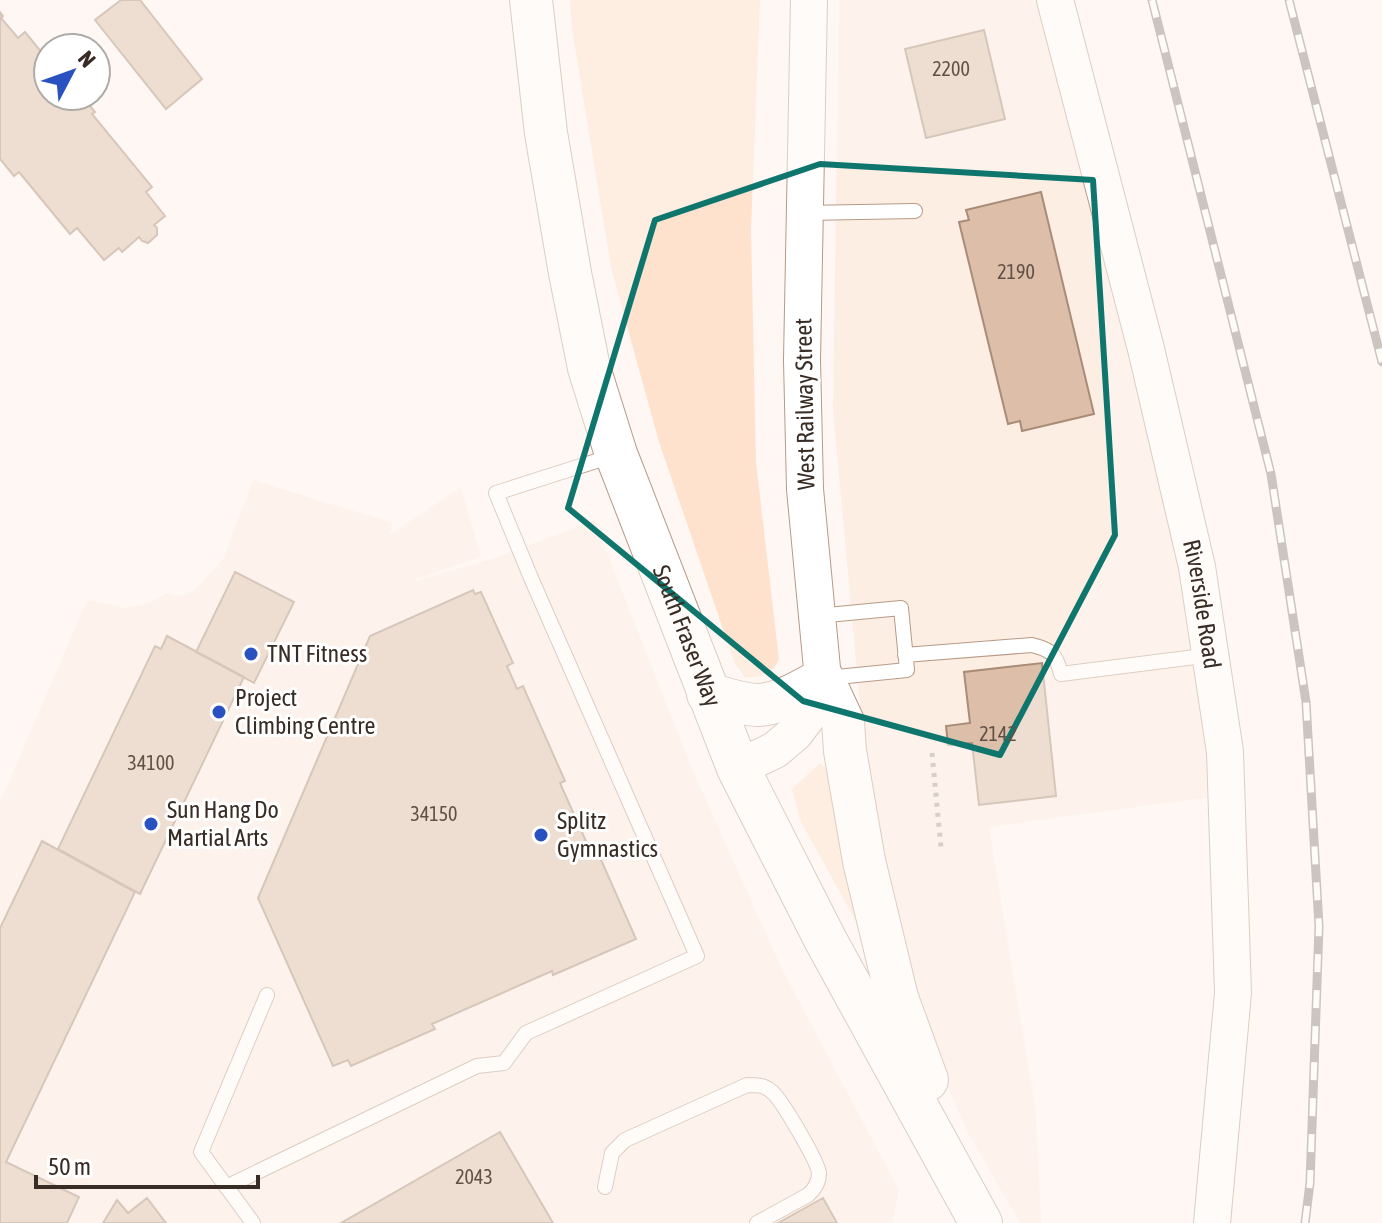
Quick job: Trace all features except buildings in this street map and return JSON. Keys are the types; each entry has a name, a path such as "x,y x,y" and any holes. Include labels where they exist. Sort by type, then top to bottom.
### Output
{"main road":[{"name":"South Fraser Way","path":"531,0 546,133 570,273 589,368 616,454 738,768 826,941 982,1223"},
{"path":"708,694 759,705 791,697 823,679 843,722 864,861 897,998 982,1223"}],"street":[{"name":"West Railway Street","path":"738,768 775,750 795,733 813,709 823,679 805,489 802,360 809,0"},
{"name":"Riverside Road","path":"1055,0 1146,349 1197,567 1225,752 1233,993 1212,1223"}],"lane":[{"path":"804,213 915,211"},
{"path":"226,1187 477,1066 504,1063 526,1033 697,956 496,493 616,454"},
{"path":"817,616 901,608 906,663"},
{"path":"823,679 906,663 1032,645 1048,649 1057,658 1061,674 1211,655"},
{"path":"253,1223 201,1152 267,995"},
{"path":"605,1187 612,1153 625,1140 747,1085 760,1085 772,1091 780,1101 817,1165 819,1177 815,1189 808,1195 757,1223"}],"path":[{"path":"932,753 941,848"}],"highlighted area":[{"path":"820,164 1093,180 1115,535 1000,755 803,701 568,508 655,220"}],"shaded area":[{"path":"570,0 760,0 751,229 756,462 779,660 761,676 745,677 735,664 659,442 611,268 572,29"},
{"path":"839,0 1038,0 1198,635 1219,796 989,827 1036,1113 1041,1223 1020,1223 967,1132 913,992 872,835 833,410"},
{"path":"253,480 393,523 389,535 461,487 481,557 397,586 498,557 594,520 695,775 782,969 899,1190 892,1223 0,1223 0,802 87,600 126,608 149,603 167,593 178,596 193,591 223,559"},
{"path":"820,763 827,769 861,921 857,923 800,820 792,789"}],"railway":[{"path":"1152,0 1271,474 1306,702 1319,926 1310,1183 1305,1223"},
{"path":"1289,0 1382,362"}],"place":[{"name":"TNT Fitness","path":"251,654"},
{"name":"Project Climbing Centre","path":"219,712"},
{"name":"Sun Hang Do Martial Arts","path":"151,824"},
{"name":"Splitz Gymnastics","path":"541,835"}]}
